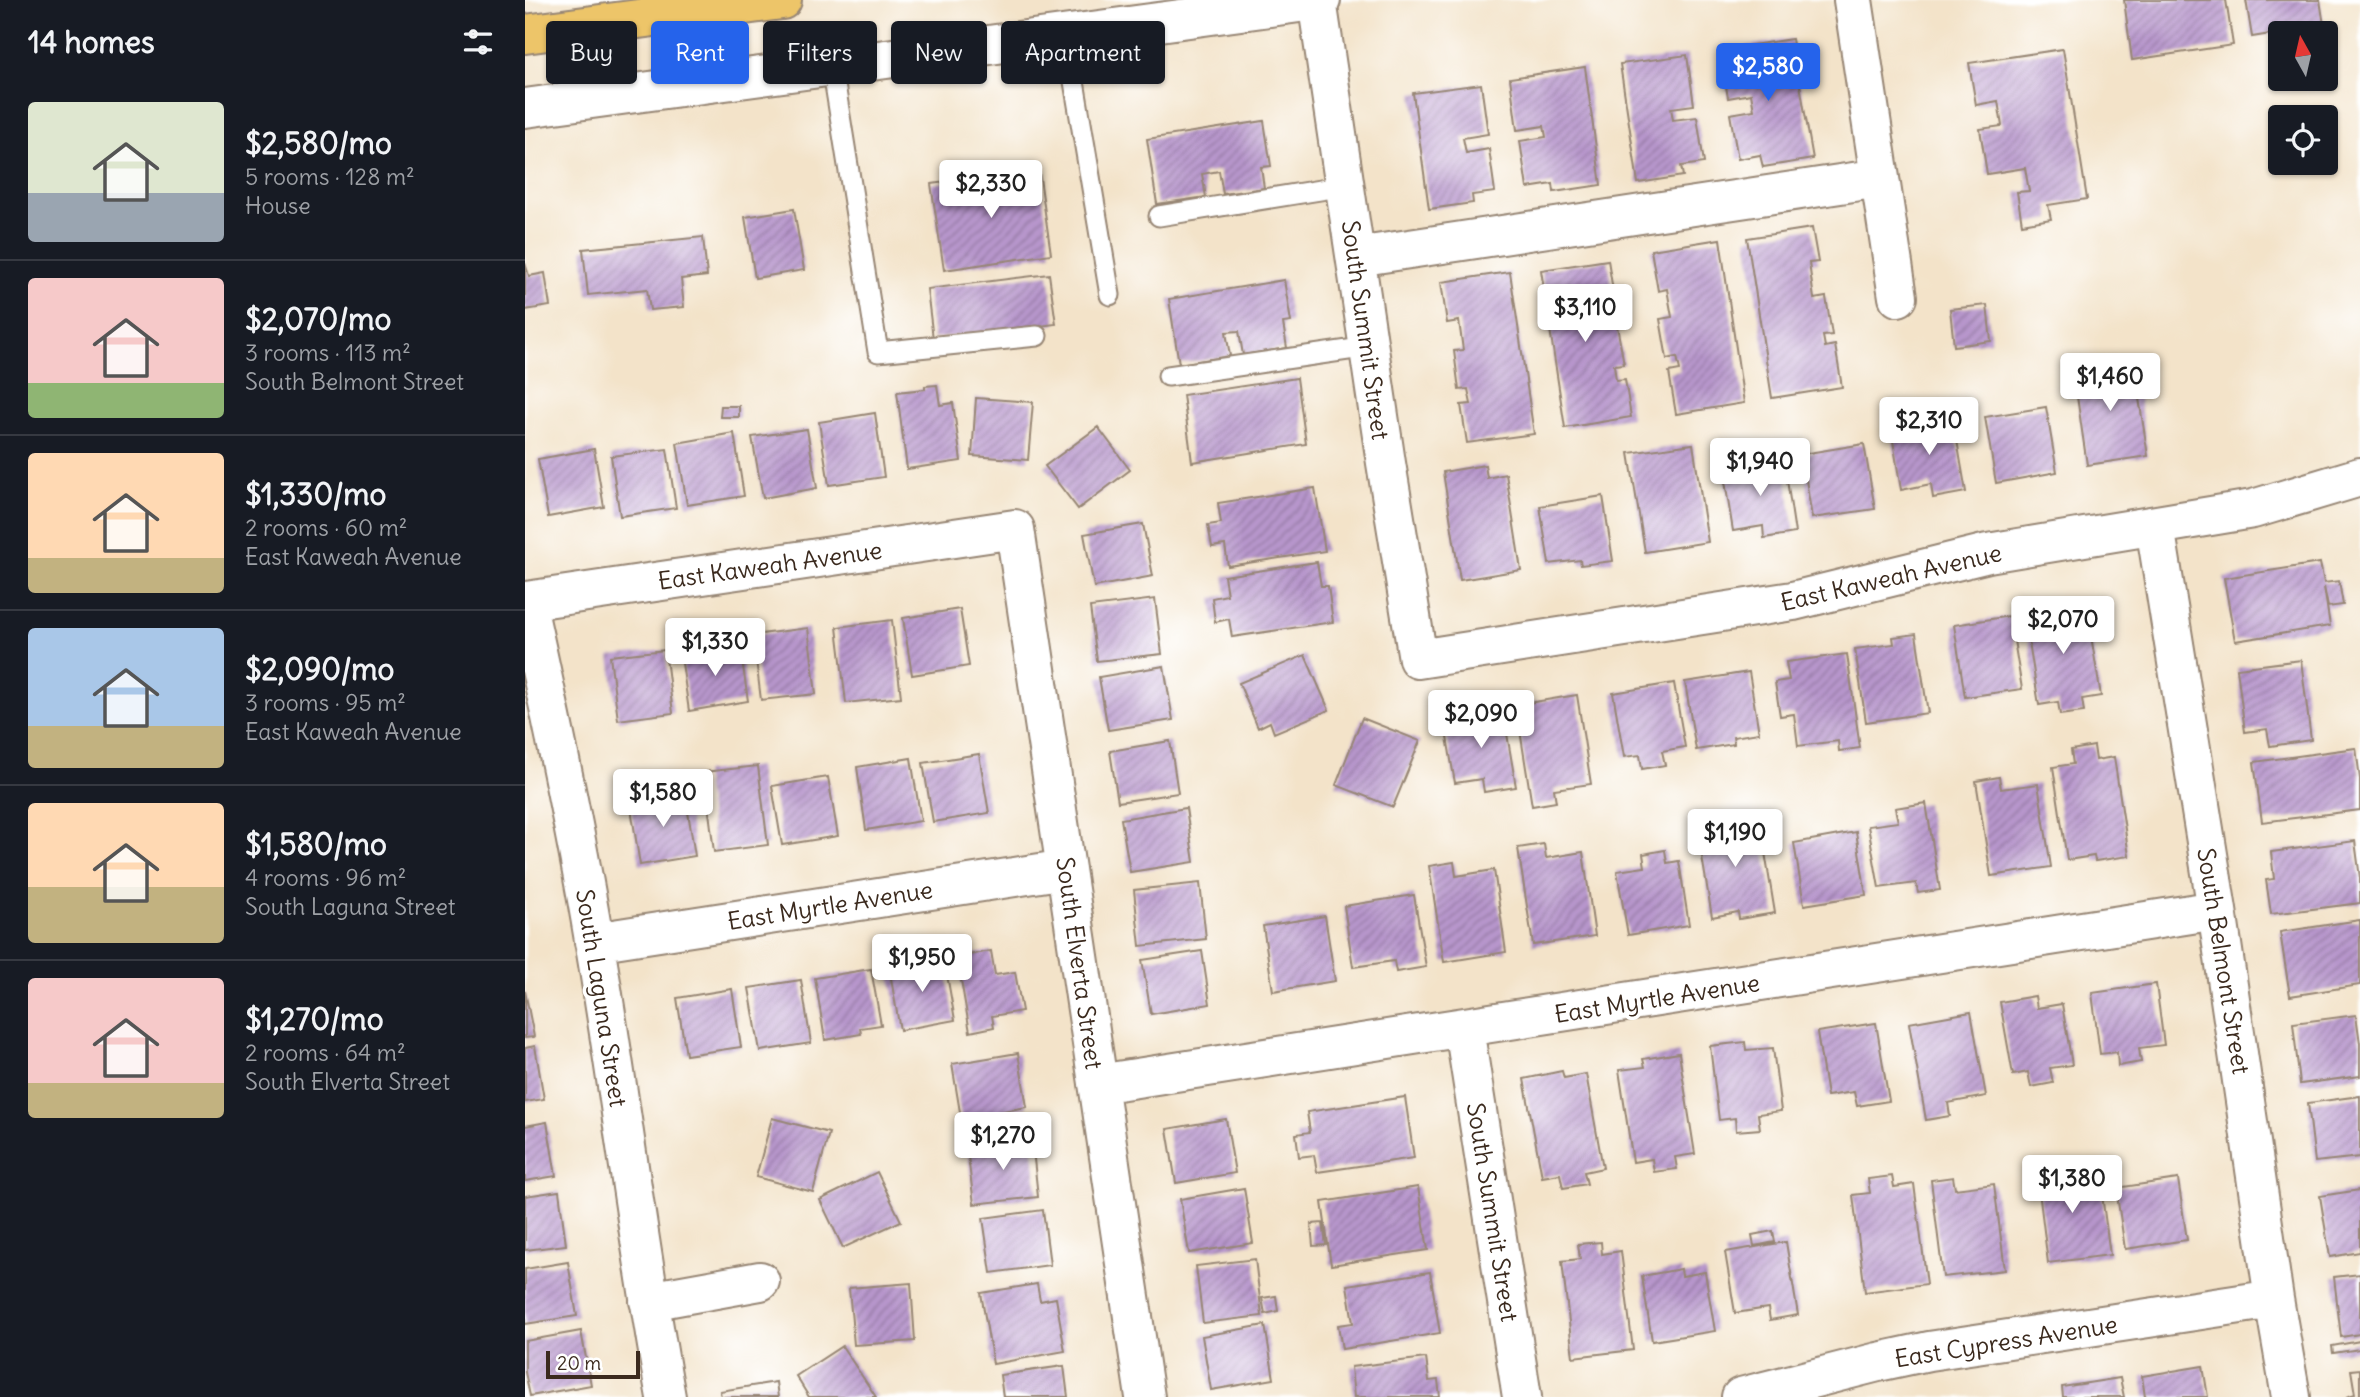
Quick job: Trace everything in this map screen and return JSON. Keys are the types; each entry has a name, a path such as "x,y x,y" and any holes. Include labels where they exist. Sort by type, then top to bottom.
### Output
{"highway":[{"path":"525,34 782,0"}],"street":[{"path":"1163,21 1319,0"},
{"name":"South Summit Street","path":"1319,0 1369,347 1418,659"},
{"path":"1853,0 1898,297"},
{"path":"877,60 1001,43"},
{"path":"525,108 763,75"},
{"path":"1356,257 1880,178"},
{"name":"East Kaweah Avenue","path":"1418,659 1793,601 1987,553 2253,509 2360,477"},
{"name":"South Belmont Street","path":"2155,526 2291,1397"},
{"name":"East Kaweah Avenue","path":"526,601 1015,529"},
{"name":"South Elverta Street","path":"1015,529 1145,1397"},
{"name":"South Laguna Street","path":"526,601 571,813 594,942 666,1397"},
{"name":"East Myrtle Avenue","path":"594,942 1066,869"},
{"name":"East Myrtle Avenue","path":"1098,1084 2217,910"},
{"name":"South Summit Street","path":"1464,1028 1522,1397"},
{"path":"649,1301 760,1281"},
{"name":"East Cypress Avenue","path":"1741,1397 1929,1351 2274,1298"}],"lane":[{"path":"835,84 878,352 1037,336"},
{"path":"1074,84 1110,295"},
{"path":"1160,216 1345,186"},
{"path":"1168,376 1369,347"}],"building":[{"path":"2124,0 2226,0 2233,45 2132,60"},
{"path":"2246,0 2320,0 2323,21 2268,21 2268,34 2252,37"},
{"path":"1792,39 1813,159 1763,167 1760,155 1738,159 1730,114 1754,110 1751,94 1728,98 1720,50"},
{"path":"2063,49 2087,199 2048,205 2051,219 2022,224 2017,192 2029,191 2025,168 1987,174 1980,129 2002,126 1998,101 1976,105 1969,63"},
{"path":"1687,55 1694,105 1671,108 1673,120 1697,117 1704,163 1681,166 1683,176 1638,183 1620,64"},
{"path":"1585,67 1601,185 1554,192 1553,184 1527,188 1520,141 1546,137 1544,126 1517,130 1510,78"},
{"path":"1481,84 1488,134 1463,138 1466,153 1489,149 1495,192 1472,195 1473,203 1429,209 1413,93"},
{"path":"1264,121 1271,166 1261,167 1264,188 1223,194 1219,171 1202,174 1206,197 1157,204 1147,139"},
{"path":"1039,171 1051,254 944,270 931,184"},
{"path":"794,209 804,270 755,278 745,217"},
{"path":"1812,228 1818,262 1809,263 1814,299 1826,297 1832,335 1823,336 1825,347 1835,345 1842,387 1772,398 1747,238"},
{"path":"703,237 707,276 681,279 684,307 650,310 647,289 588,295 583,249"},
{"path":"1720,239 1744,403 1676,414 1669,372 1680,370 1677,357 1667,359 1660,319 1672,317 1667,289 1658,291 1651,250"},
{"path":"1608,260 1614,297 1604,299 1609,327 1617,326 1624,364 1614,365 1616,380 1625,379 1631,417 1565,428 1541,270"},
{"path":"525,263 529,276 545,273 550,306 525,310"},
{"path":"1510,272 1534,434 1467,443 1461,405 1471,404 1468,389 1459,390 1454,351 1463,350 1459,321 1447,323 1441,282"},
{"path":"1049,274 1056,324 933,339 927,289"},
{"path":"1284,280 1291,322 1283,323 1287,348 1243,355 1239,331 1226,332 1230,356 1179,364 1169,299"},
{"path":"1987,305 1991,341 1954,346 1950,309"},
{"path":"2133,360 2148,456 2087,465 2073,369"},
{"path":"1297,378 1306,444 1192,462 1183,395"},
{"path":"937,385 940,405 953,403 961,461 907,469 897,392"},
{"path":"976,398 1033,402 1028,460 972,456"},
{"path":"721,406 739,406 739,417 720,417"},
{"path":"2046,407 2057,472 1996,483 1985,417"},
{"path":"875,413 884,477 829,485 819,422"},
{"path":"1953,417 1966,492 1933,498 1931,484 1901,490 1891,428"},
{"path":"1098,427 1130,470 1078,509 1045,466"},
{"path":"807,429 817,488 763,498 752,437"},
{"path":"734,433 744,496 687,505 677,443"},
{"path":"1693,444 1708,542 1645,552 1629,453"},
{"path":"1864,444 1875,509 1812,518 1802,454"},
{"path":"594,449 604,507 548,517 538,459"},
{"path":"667,449 676,508 620,516 611,456"},
{"path":"1784,460 1795,533 1764,538 1763,526 1733,531 1723,469"},
{"path":"1485,465 1487,478 1506,474 1521,570 1460,580 1443,472"},
{"path":"1315,488 1325,551 1228,566 1225,545 1212,547 1208,525 1221,523 1218,503"},
{"path":"1603,496 1613,561 1581,565 1580,560 1549,564 1540,506"},
{"path":"1143,524 1153,576 1094,587 1084,534"},
{"path":"1317,562 1321,586 1328,586 1333,622 1232,637 1229,619 1215,622 1212,598 1227,595 1224,576"},
{"path":"2320,563 2324,583 2339,581 2343,605 2328,607 2324,587 2330,626 2235,641 2224,578"},
{"path":"1155,599 1162,654 1097,661 1090,607"},
{"path":"2085,600 2101,696 2082,699 2084,712 2060,715 2058,702 2039,705 2024,610"},
{"path":"960,609 969,666 912,675 903,618"},
{"path":"2010,616 2022,689 1965,697 1954,625"},
{"path":"892,620 901,697 846,703 837,627"},
{"path":"808,628 816,694 761,700 753,635"},
{"path":"1916,634 1928,713 1866,722 1855,649 1894,644 1893,637"},
{"path":"740,646 748,701 689,711 681,656"},
{"path":"665,650 673,713 618,720 610,656"},
{"path":"1847,654 1860,748 1839,751 1838,741 1798,746 1794,714 1780,716 1775,682 1789,680 1786,662"},
{"path":"1305,655 1329,710 1274,733 1270,722 1258,728 1239,683"},
{"path":"2301,660 2311,740 2270,746 2267,729 2245,732 2237,668"},
{"path":"1164,666 1173,720 1108,730 1099,677"},
{"path":"1749,672 1759,733 1733,737 1734,744 1696,750 1685,682"},
{"path":"1674,683 1685,747 1662,751 1665,765 1642,769 1640,755 1624,757 1613,693"},
{"path":"1577,695 1591,784 1554,789 1556,802 1532,806 1516,705"},
{"path":"1503,710 1516,787 1484,792 1482,779 1455,783 1444,720"},
{"path":"1362,718 1420,741 1393,807 1336,785"},
{"path":"1170,741 1178,793 1118,802 1110,751"},
{"path":"2094,746 2096,760 2114,757 2129,856 2095,861 2094,856 2067,860 2053,767 2073,764 2071,750"},
{"path":"2356,748 2360,810 2262,822 2254,762"},
{"path":"979,754 989,813 933,822 923,763"},
{"path":"911,758 921,821 866,830 857,767"},
{"path":"758,766 768,845 714,852 704,772"},
{"path":"828,777 838,836 782,845 772,786"},
{"path":"1999,777 2001,789 2038,784 2051,867 1991,876 1976,781"},
{"path":"685,793 695,856 640,865 630,802"},
{"path":"1926,803 1940,890 1918,893 1916,883 1879,888 1868,826 1898,822 1895,808"},
{"path":"1186,808 1194,862 1130,872 1121,819"},
{"path":"1721,816 1723,828 1760,822 1775,913 1739,919 1738,912 1712,917 1696,820"},
{"path":"1856,832 1866,895 1804,905 1794,843"},
{"path":"2355,841 2360,903 2271,914 2266,880 2274,879 2271,852"},
{"path":"1544,844 1546,858 1583,852 1595,936 1533,945 1518,848"},
{"path":"1665,850 1667,863 1679,861 1689,925 1628,935 1617,871 1645,867 1643,854"},
{"path":"1454,862 1456,876 1494,870 1506,952 1444,962 1429,866"},
{"path":"1200,883 1206,939 1140,946 1134,890"},
{"path":"1414,895 1426,967 1396,972 1394,961 1353,967 1344,906"},
{"path":"1325,916 1335,981 1273,991 1263,926"},
{"path":"2360,920 2360,985 2290,996 2280,932"},
{"path":"991,951 995,975 1015,972 1022,1011 992,1016 994,1027 970,1032 957,957"},
{"path":"1202,951 1210,1004 1151,1014 1142,960"},
{"path":"944,958 955,1020 900,1030 889,967"},
{"path":"871,969 881,1025 860,1028 861,1034 825,1040 815,978"},
{"path":"801,980 811,1043 760,1051 749,988"},
{"path":"2156,984 2164,1045 2139,1048 2141,1062 2118,1066 2117,1052 2100,1054 2092,993"},
{"path":"732,989 741,1047 686,1055 677,998"},
{"path":"525,991 534,1037 525,1038"},
{"path":"2035,996 2037,1008 2062,1004 2072,1065 2050,1068 2053,1083 2031,1087 2028,1072 2013,1075 2000,1002"},
{"path":"1971,1012 1986,1096 1948,1103 1950,1116 1926,1120 1909,1023"},
{"path":"2356,1015 2360,1043 2360,1076 2300,1084 2293,1023"},
{"path":"1876,1023 1889,1101 1857,1106 1854,1092 1827,1096 1817,1032"},
{"path":"1745,1042 1746,1050 1773,1048 1781,1111 1758,1114 1760,1129 1736,1131 1735,1118 1719,1120 1710,1046"},
{"path":"535,1046 544,1099 525,1102 525,1048"},
{"path":"1018,1053 1027,1107 961,1118 952,1064"},
{"path":"1679,1053 1695,1154 1675,1157 1677,1169 1654,1172 1652,1159 1633,1162 1619,1070 1645,1067 1643,1059"},
{"path":"1562,1071 1564,1078 1586,1074 1603,1168 1584,1172 1587,1184 1563,1188 1560,1174 1542,1177 1524,1079"},
{"path":"2360,1096 2360,1157 2315,1162 2308,1103"},
{"path":"1405,1097 1414,1158 1317,1172 1314,1155 1299,1157 1296,1134 1310,1132 1307,1112"},
{"path":"1003,1112 1005,1127 966,1134 964,1119"},
{"path":"772,1118 829,1133 813,1192 756,1177"},
{"path":"1226,1119 1235,1173 1176,1183 1167,1129"},
{"path":"547,1122 556,1176 525,1181 525,1126"},
{"path":"1032,1140 1038,1197 974,1204 967,1148"},
{"path":"2058,1164 2060,1177 2099,1172 2110,1255 2048,1263 2036,1167"},
{"path":"877,1172 901,1221 843,1248 820,1200"},
{"path":"1892,1176 1894,1187 1914,1184 1927,1284 1865,1292 1853,1195 1870,1193 1868,1179"},
{"path":"1953,1177 1955,1189 1994,1184 2005,1270 1943,1277 1931,1180"},
{"path":"2178,1179 2187,1240 2125,1249 2116,1188"},
{"path":"1418,1187 1428,1250 1331,1265 1322,1202"},
{"path":"1244,1188 1253,1243 1189,1253 1180,1199"},
{"path":"2360,1190 2360,1252 2330,1257 2320,1196"},
{"path":"559,1191 566,1245 525,1250 525,1196"},
{"path":"1043,1210 1050,1265 991,1273 983,1218"},
{"path":"1323,1223 1326,1245 1313,1246 1311,1224"},
{"path":"1773,1231 1775,1242 1754,1246 1752,1235"},
{"path":"1601,1242 1602,1254 1621,1251 1633,1350 1573,1357 1562,1261 1580,1259 1578,1244"},
{"path":"1786,1242 1798,1315 1770,1320 1768,1308 1735,1313 1725,1252"},
{"path":"1255,1259 1262,1316 1203,1323 1196,1266"},
{"path":"568,1262 577,1316 525,1324 525,1269"},
{"path":"1681,1269 1682,1276 1705,1272 1715,1331 1652,1341 1642,1276"},
{"path":"1430,1272 1440,1333 1342,1349 1338,1325 1353,1323 1347,1285"},
{"path":"2360,1274 2360,1334 2341,1337 2334,1277"},
{"path":"911,1283 915,1341 854,1345 849,1288"},
{"path":"1037,1284 1040,1301 1056,1298 1065,1351 993,1364 981,1293"},
{"path":"1276,1296 1278,1311 1265,1314 1262,1298"},
{"path":"1265,1325 1274,1379 1211,1390 1202,1336"},
{"path":"581,1331 591,1385 530,1396 525,1372 525,1341"},
{"path":"2360,1341 2360,1349 2333,1353 2332,1346"},
{"path":"842,1346 876,1397 809,1397 796,1376"},
{"path":"1426,1358 1429,1381 1438,1380 1440,1397 1354,1397 1351,1367"},
{"path":"1064,1366 1068,1397 1003,1397 1000,1375"},
{"path":"2203,1366 2208,1397 2145,1397 2142,1376"},
{"path":"2360,1369 2360,1397 2346,1397 2355,1394 2351,1370"},
{"path":"2120,1378 2124,1397 2063,1397 2062,1387"},
{"path":"776,1382 778,1397 721,1397 720,1391"}]}
